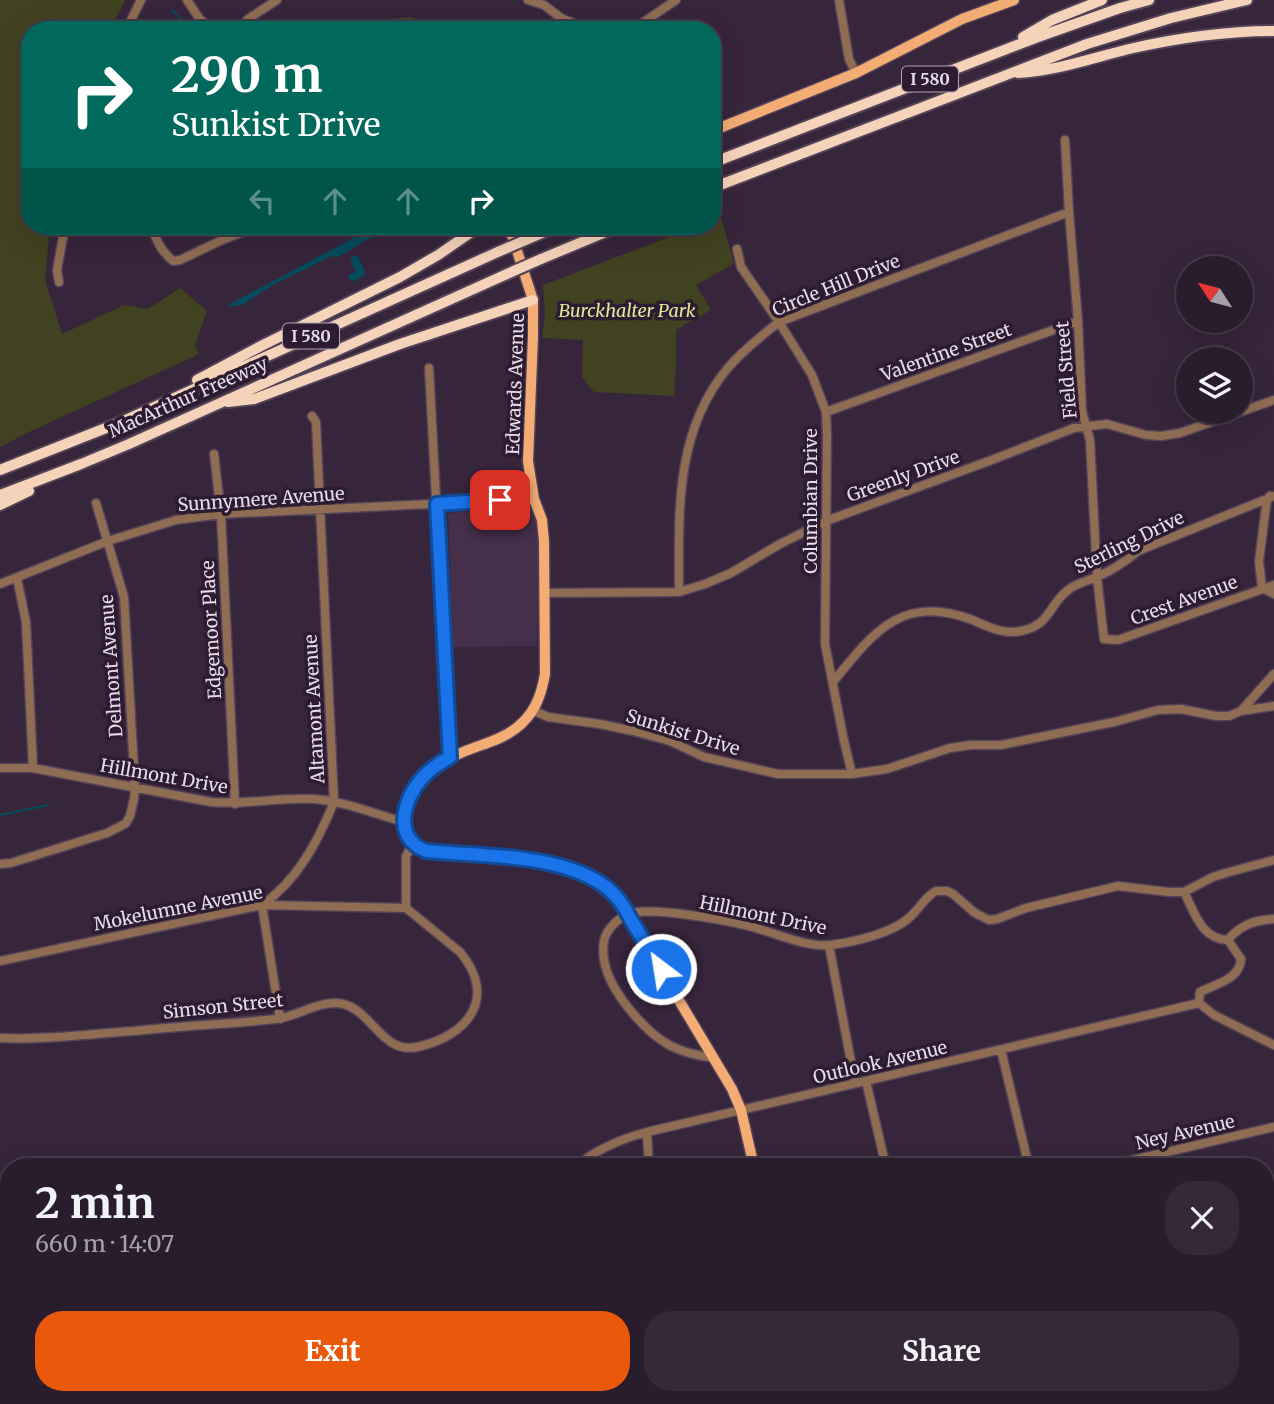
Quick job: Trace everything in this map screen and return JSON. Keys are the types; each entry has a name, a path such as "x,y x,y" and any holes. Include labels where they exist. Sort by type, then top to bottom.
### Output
{"highway":[{"path":"1000,52 1052,20 1102,0"},
{"name":"I 580","path":"721,160 1079,22 1149,0"},
{"name":"I 580","path":"721,185 1087,44 1213,7 1247,0"},
{"path":"1008,74 1041,72 1130,49 1199,35 1274,31"},
{"path":"121,422 263,345 400,277 467,235"},
{"name":"MacArthur Freeway","path":"0,470 121,422 537,235"},
{"name":"MacArthur Freeway","path":"0,495 81,464 598,235"},
{"path":"219,403 254,399 400,344 533,300"},
{"path":"0,505 81,464"}],"main road":[{"path":"721,127 856,74 961,19 1014,0"},
{"name":"Edwards Avenue","path":"512,235 533,300 528,461 534,499 542,520 545,593 545,674 534,711"},
{"path":"534,711 502,738 450,757 423,776 407,804 404,822 407,838 426,851 528,859 552,864 578,872 609,889 628,914 732,1089 741,1110 752,1158"}],"street":[{"path":"130,21 141,0"},
{"path":"187,0 202,21"},
{"path":"246,21 277,0"},
{"path":"528,0 544,5 568,21"},
{"path":"645,21 676,0"},
{"path":"839,0 849,59 856,74"},
{"name":"Field Street","path":"1065,141 1082,411 1090,440 1097,577 1104,639"},
{"name":"Circle Hill Drive","path":"679,592 681,482 684,462 694,428 710,395 727,369 750,344 779,322 1069,212"},
{"path":"59,282 57,270 63,235"},
{"path":"156,235 165,255 173,261 235,235"},
{"name":"Columbian Drive","path":"737,249 741,267 812,375 825,412 825,644 852,774"},
{"name":"Valentine Street","path":"825,412 1078,321"},
{"path":"429,368 450,757"},
{"name":"Greenly Drive","path":"545,593 679,592 731,573 826,521 1074,428 1107,424 1146,435 1161,436 1180,433 1274,400"},
{"name":"Altamont Avenue","path":"262,905 282,888 310,853 334,802 316,422 312,416"},
{"name":"Edgemoor Place","path":"214,454 221,514 235,804"},
{"path":"1272,495 1259,561 1262,589 1274,594"},
{"name":"Sterling Drive","path":"833,682 868,641 883,627 902,616 922,611 942,611 1004,632 1034,627 1045,620 1060,597 1070,588 1123,564 1138,551 1272,495"},
{"name":"Sunnymere Avenue","path":"0,584 108,541 176,520 221,514 534,499"},
{"name":"Delmont Avenue","path":"0,864 11,863 107,833 126,823 130,816 135,786 124,597 96,503"},
{"path":"17,578 26,622 33,768"},
{"name":"Crest Avenue","path":"1104,639 1118,640 1274,584"},
{"path":"1241,711 1274,674"},
{"name":"Sunkist Drive","path":"534,711 548,717 633,731 670,741 704,757 778,774 852,774 887,769 950,748 1001,745 1158,710 1181,709 1229,716 1241,711 1274,706"},
{"name":"Hillmont Drive","path":"0,768 33,768 135,786 197,801 235,804 297,799 334,802 404,822"},
{"path":"406,908 406,856 413,844"},
{"path":"1228,940 1210,935 1200,926 1184,892 1213,877 1274,860"},
{"name":"Hillmont Drive","path":"628,914 645,911 698,916 750,926 816,945 829,945 894,928 911,916 923,901 936,891 953,894 975,913 989,920 1026,908 1118,886 1184,892"},
{"path":"262,905 280,1019"},
{"name":"Mokelumne Avenue","path":"0,961 262,905 406,908"},
{"name":"Simson Street","path":"0,1038 55,1038 280,1019 337,1003 361,1014 397,1046 416,1047 436,1041 456,1032 467,1022 477,993 472,972 460,952 406,908"},
{"path":"628,914 606,932 603,953 612,984 635,1015 664,1043 673,1048 714,1058"},
{"path":"1228,940 1243,925 1262,919 1274,919"},
{"path":"1228,940 1241,959 1239,969 1234,976 1200,992 1199,1003 1214,1015 1274,1045"},
{"path":"829,945 855,1083"},
{"name":"Outlook Avenue","path":"587,1158 611,1143 647,1132 1199,1003"},
{"path":"1001,1050 1027,1158"},
{"path":"866,1081 884,1158"},
{"name":"Ney Avenue","path":"1142,1158 1274,1128"},
{"path":"647,1132 648,1158"}],"shaded area":[{"path":"532,507 536,513 539,543 537,646 453,647 448,513"}],"green space":[{"path":"0,0 125,0 114,21 21,21 21,235 49,235 45,280 62,334 124,305 148,309 180,288 207,311 195,345 199,354 0,447"},
{"path":"410,17 426,21 383,21"},
{"name":"Burckhalter Park","path":"721,217 734,264 696,285 711,310 676,330 674,396 594,392 582,377 583,340 542,338 545,312 543,285 674,235 721,235"}],"water":[{"path":"359,235 376,235 338,257 332,256 273,285 242,305 228,307"}],"waterway":[{"path":"172,10 182,21"},
{"path":"353,277 361,273 355,260"},
{"path":"0,815 48,805"}],"route":[{"path":"500,500 437,504 450,757 423,776 414,789 407,804 404,830 413,844 426,851 528,859 578,872 597,881 619,900 661,969"}]}
